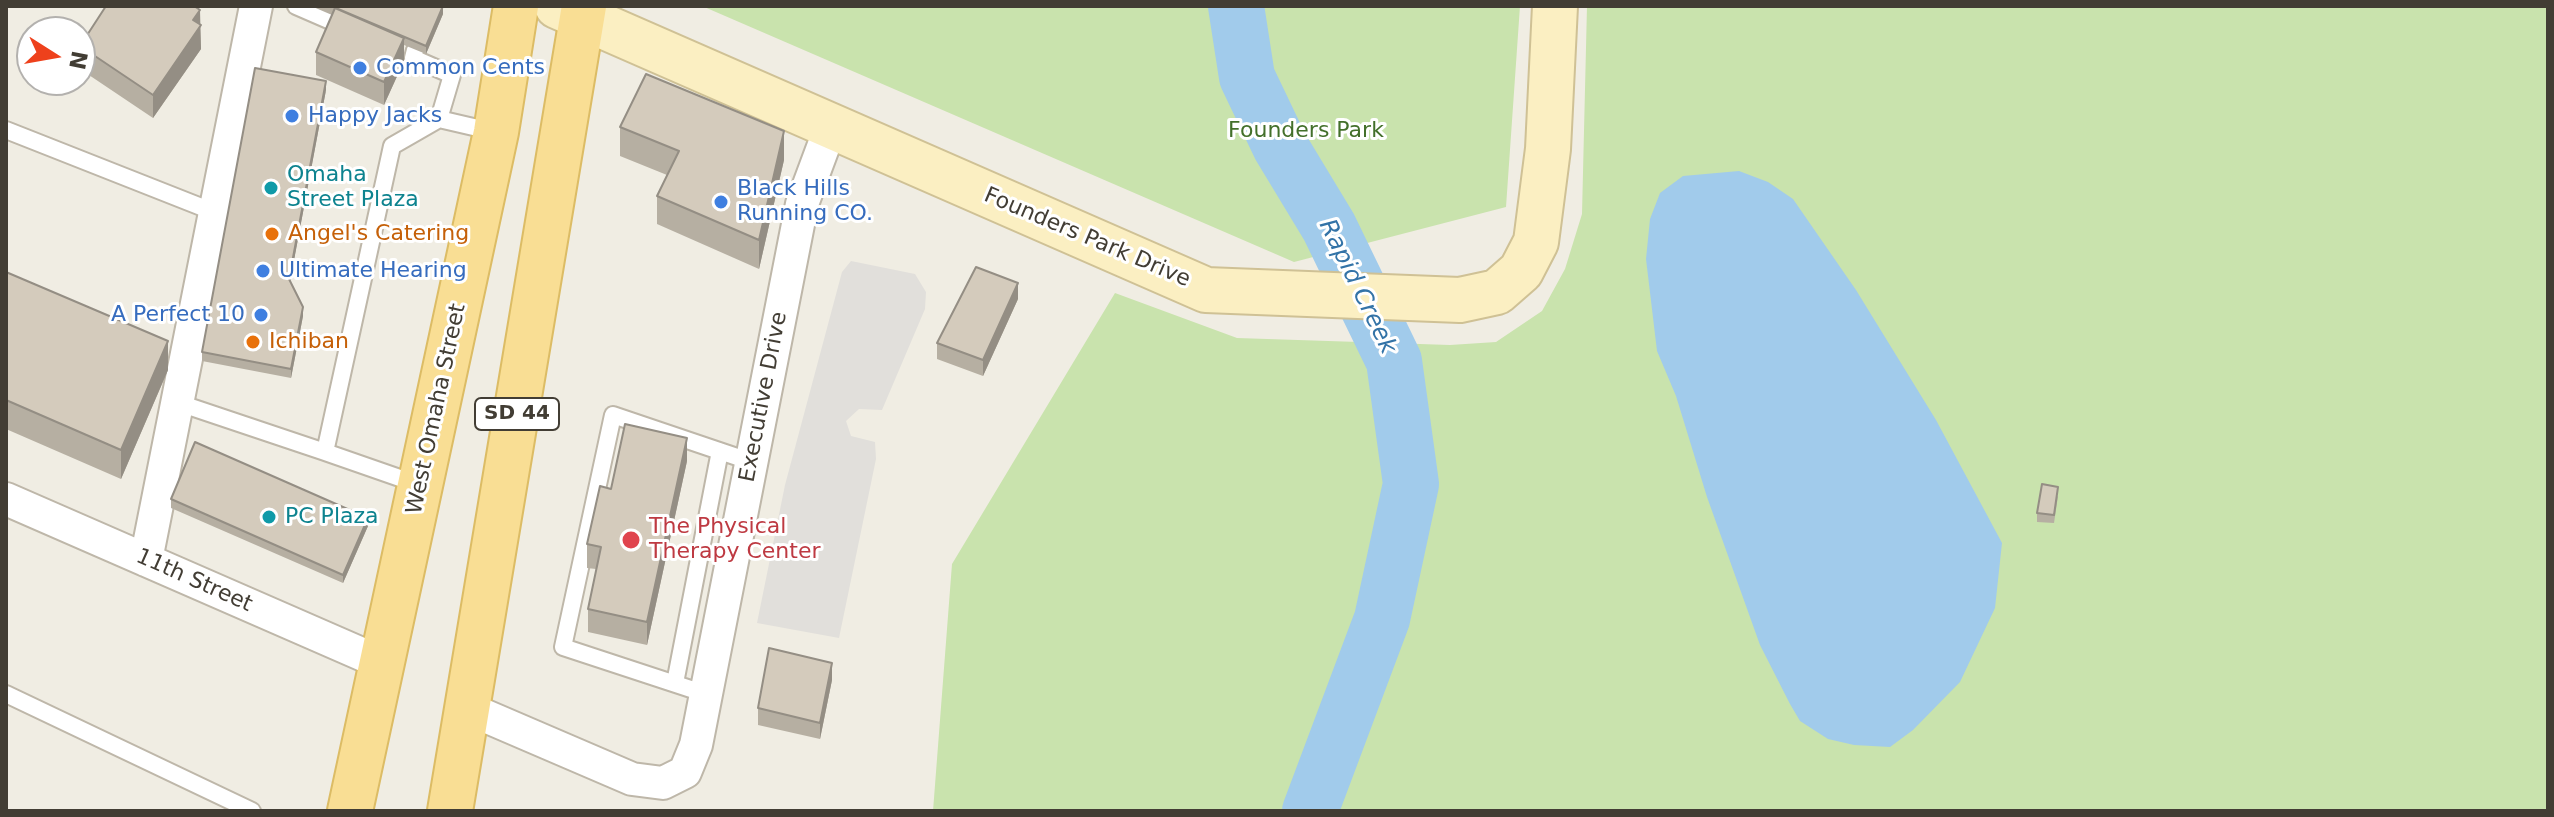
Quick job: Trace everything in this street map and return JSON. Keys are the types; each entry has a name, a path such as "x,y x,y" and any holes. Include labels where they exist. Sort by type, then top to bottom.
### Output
{"main road":[{"name":"West Omaha Street","path":"350,811 496,132 516,6"},
{"name":"Founders Park Drive","path":"575,10 1206,290 1460,300 1497,292 1521,271 1536,242 1548,149 1555,6"},
{"name":"SD 44","path":"450,811 469,709 575,10"}],"street":[{"path":"146,560 256,6"},
{"name":"Executive Drive","path":"469,709 632,779 663,783 685,772 696,745 802,204 831,126"},
{"name":"11th Street","path":"6,499 382,663"}],"lane":[{"path":"296,6 317,12 358,33"},
{"path":"409,53 452,75 439,119"},
{"path":"325,452 392,146 439,119 496,132"},
{"path":"6,130 214,212"},
{"path":"176,402 421,486"},
{"path":"706,694 563,647 613,415 752,462"},
{"path":"675,683 720,451"},
{"path":"6,694 252,811"}],"green space":[{"name":"Founders Park","path":"702,6 1520,6 1506,207 1294,262"},
{"path":"1587,6 2548,6 2548,811 933,811 952,564 1115,293 1237,338 1450,345 1496,342 1542,311 1565,269 1582,214"}],"shaded area":[{"path":"851,261 915,274 926,292 925,309 882,410 859,409 846,421 851,436 875,442 876,459 839,638 757,623 785,485 842,272"}],"water":[{"path":"1739,171 1768,182 1793,199 1856,290 1936,420 2002,543 1995,608 1960,682 1913,730 1890,747 1854,745 1828,739 1800,721 1760,645 1707,497 1676,396 1657,351 1646,259 1650,219 1660,193 1683,176"}],"building":[{"path":"106,6 194,6 200,10 193,20 201,25 153,95 96,57 96,21"},
{"name":"Common Cents","path":"331,6 443,6 426,46"},
{"path":"335,8 404,38 384,82 316,52"},
{"name":"Omaha Street Plaza","path":"255,68 326,81 289,279 303,307 291,369 202,352"},
{"name":"Black Hills Running CO.","path":"646,74 784,131 759,240 657,196 679,151 620,127"},
{"path":"976,267 1018,283 983,360 937,343"},
{"path":"6,272 168,341 121,450 6,400"},
{"name":"The Physical Therapy Center","path":"625,424 687,438 647,622 588,609 601,547 587,544 600,486 611,489"},
{"name":"PC Plaza","path":"195,442 368,518 343,575 171,499"},
{"path":"2042,484 2058,487 2054,515 2037,513"},
{"path":"769,648 832,663 820,723 758,708"}],"waterway":[{"name":"Rapid Creek","path":"1236,6 1247,77 1280,146 1329,227 1394,361 1411,484 1382,619 1310,811"}],"place":[{"name":"Common Cents","path":"360,68"},
{"name":"Happy Jacks","path":"292,116"},
{"name":"Omaha Street Plaza","path":"271,188"},
{"name":"Black Hills Running CO.","path":"721,202"},
{"name":"Angel's Catering","path":"272,234"},
{"name":"Ultimate Hearing","path":"263,271"},
{"name":"A Perfect 10","path":"261,315"},
{"name":"Ichiban","path":"253,342"},
{"name":"PC Plaza","path":"269,517"},
{"name":"The Physical Therapy Center","path":"631,540"}]}
